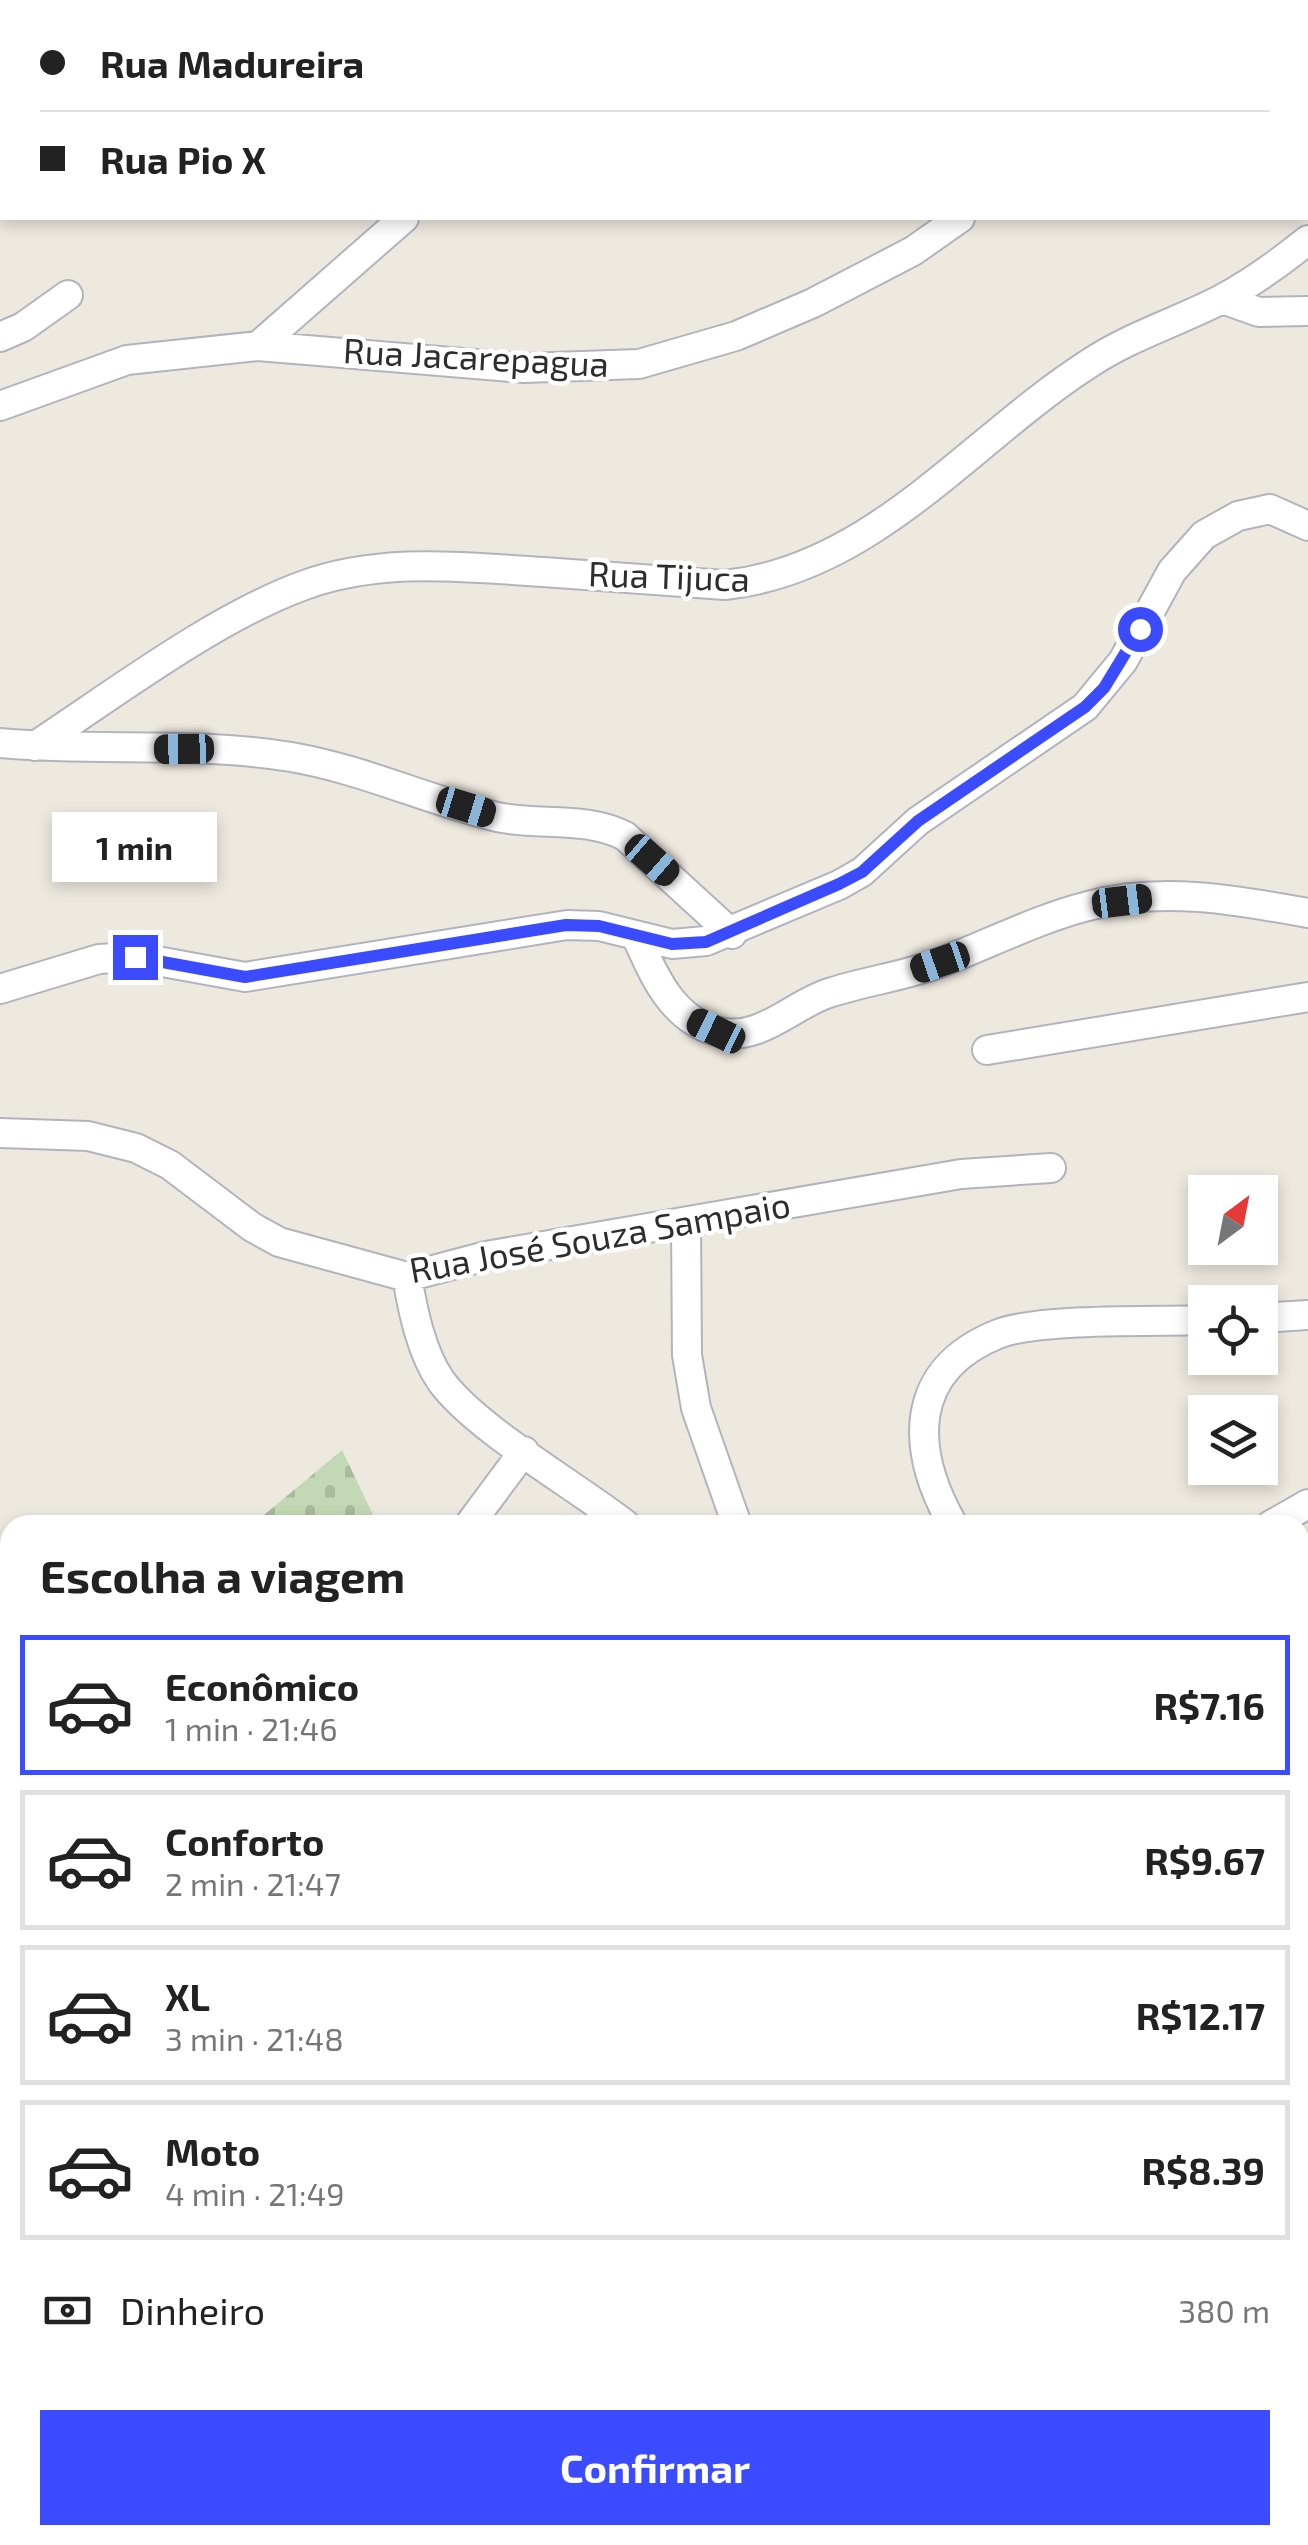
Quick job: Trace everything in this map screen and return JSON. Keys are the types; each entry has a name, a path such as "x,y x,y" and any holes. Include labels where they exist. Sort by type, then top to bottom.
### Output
{"street":[{"path":"258,346 402,220"},
{"name":"Rua Jacarepagua","path":"0,406 127,360 258,346 524,368 639,364 736,336 813,303 914,251 957,220"},
{"name":"Rua Tijuca","path":"35,746 161,664 260,606 301,586 350,572 424,564 725,585 763,581 866,534 906,508 1092,362 1128,340 1222,299 1308,240"},
{"path":"0,338 23,328 68,295"},
{"path":"1222,299 1260,312 1308,312"},
{"path":"0,989 99,959 135,957 245,977 566,925 599,926 672,944 732,934 862,872 918,821 1085,707 1124,661 1172,571 1204,535 1238,516 1270,508 1308,526"},
{"path":"0,743 220,748 292,757 359,772 500,817 608,828 639,848 732,934"},
{"path":"636,936 666,997 691,1019 734,1034 760,1030 826,994 888,980 1090,905 1154,897 1228,898 1308,912"},
{"path":"987,1050 1308,996"},
{"name":"Rua José Souza Sampaio","path":"0,1133 88,1136 136,1148 170,1165 279,1242 407,1277 486,1256 961,1174 1051,1168"},
{"path":"686,1224 687,1356 696,1408 733,1515"},
{"path":"407,1277 422,1341 440,1380 464,1405 612,1515"},
{"path":"1278,1316 1308,1314"},
{"path":"950,1515 921,1441 924,1409 938,1381 960,1355 1000,1333 1042,1327 1188,1321"},
{"path":"476,1515 524,1451"}],"green space":[{"path":"342,1450 373,1515 264,1515"}],"route":[{"path":"135,957 245,977 566,925 599,926 672,944 706,942 732,934 761,916 862,872 918,821 1046,737 1104,688 1124,661 1140,629"}]}
